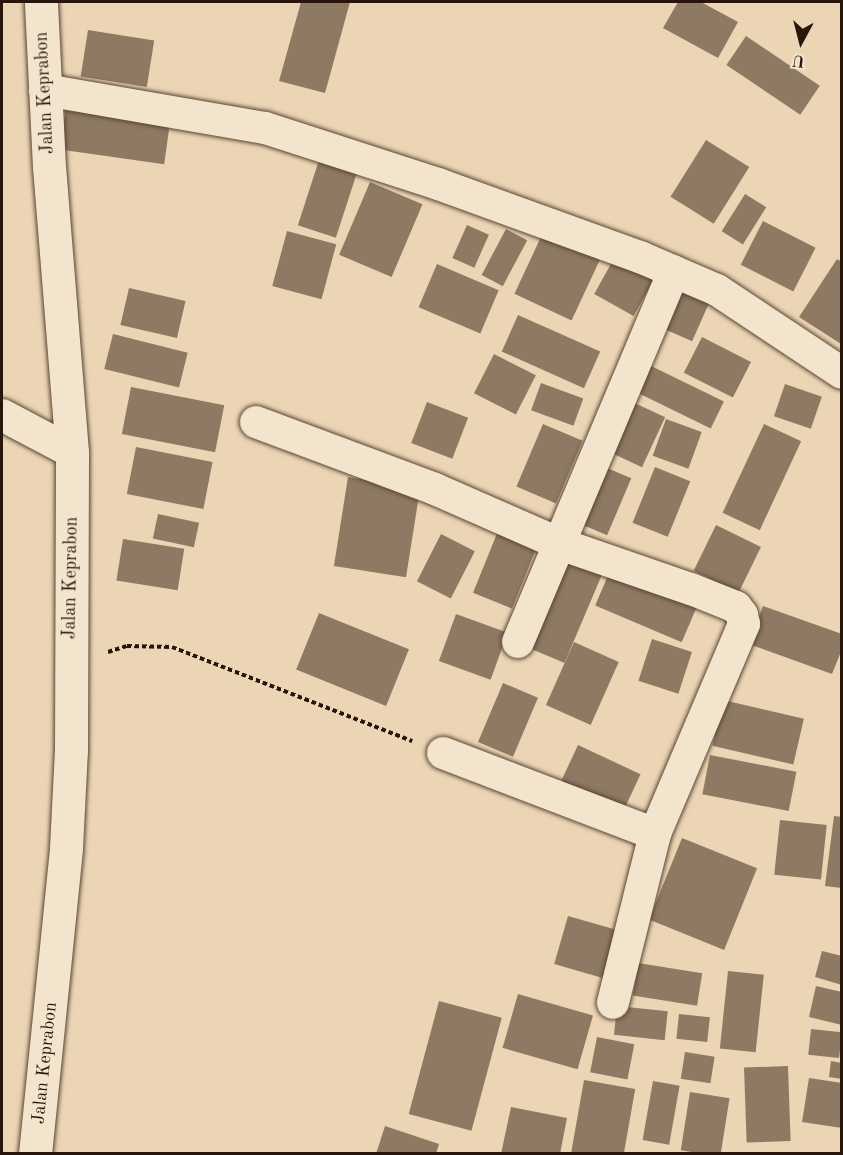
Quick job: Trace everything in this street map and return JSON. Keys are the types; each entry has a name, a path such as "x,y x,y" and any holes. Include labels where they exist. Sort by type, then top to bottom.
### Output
{"street":[{"name":"Jalan Keprabon","path":"36,1154 66,848 71,750 72,452 45,90 41,2"},
{"path":"45,90 265,128 438,184 674,271 717,290 842,373"},
{"path":"518,642 674,271"},
{"path":"2,416 72,452"},
{"path":"256,422 435,489 560,544 691,589 736,608 742,615 744,624 655,834 613,1003"},
{"path":"443,753 655,834"}],"path":[{"path":"70,664 127,646 172,647 443,753"}],"building":[{"path":"301,2 350,2 325,93 279,81"},
{"path":"678,2 701,2 738,22 718,58 663,28"},
{"path":"88,30 154,40 147,87 81,76"},
{"path":"746,36 820,86 800,115 726,65"},
{"path":"67,101 171,116 164,164 60,150"},
{"path":"706,140 749,167 714,224 670,197"},
{"path":"321,154 359,166 336,238 298,225"},
{"path":"370,182 422,204 392,277 339,255"},
{"path":"745,194 766,207 743,245 722,231"},
{"path":"763,221 816,248 793,291 741,265"},
{"path":"547,224 604,251 572,320 514,294"},
{"path":"467,225 489,235 474,268 452,258"},
{"path":"506,229 527,240 503,286 482,275"},
{"path":"287,231 336,244 322,299 272,286"},
{"path":"617,253 656,275 634,316 594,294"},
{"path":"837,259 842,262 841,344 799,317"},
{"path":"437,264 499,290 480,333 419,307"},
{"path":"678,277 714,293 692,341 656,325"},
{"path":"129,288 186,301 177,338 120,325"},
{"path":"518,315 600,352 584,388 502,352"},
{"path":"113,334 188,353 179,388 104,369"},
{"path":"702,337 751,362 733,398 684,373"},
{"path":"494,354 536,375 516,415 474,393"},
{"path":"643,362 724,401 711,428 630,389"},
{"path":"541,383 583,398 573,426 531,410"},
{"path":"785,384 822,397 811,429 774,416"},
{"path":"131,387 224,405 215,452 122,434"},
{"path":"628,400 665,417 642,467 605,450"},
{"path":"427,402 468,418 452,459 411,443"},
{"path":"666,419 702,432 688,469 653,456"},
{"path":"543,424 583,441 556,503 516,487"},
{"path":"764,424 801,441 760,530 723,513"},
{"path":"136,447 213,462 203,509 127,494"},
{"path":"600,465 631,478 607,535 576,522"},
{"path":"655,467 690,481 668,537 633,523"},
{"path":"348,477 420,488 406,577 334,566"},
{"path":"158,514 199,523 194,547 153,538"},
{"path":"716,525 761,547 739,593 694,571"},
{"path":"500,526 539,542 512,608 473,593"},
{"path":"441,534 475,551 451,598 417,581"},
{"path":"123,539 184,549 178,590 116,580"},
{"path":"559,553 603,572 565,663 520,644"},
{"path":"612,566 699,603 682,642 595,606"},
{"path":"763,606 842,634 842,649 832,674 749,644"},
{"path":"319,613 409,649 386,706 296,670"},
{"path":"456,614 508,633 491,680 439,661"},
{"path":"652,639 692,652 678,694 638,681"},
{"path":"574,642 619,662 591,725 546,705"},
{"path":"503,683 538,698 513,757 478,742"},
{"path":"723,700 804,719 793,764 712,746"},
{"path":"578,745 641,774 623,812 560,783"},
{"path":"710,755 796,772 789,811 702,794"},
{"path":"834,816 842,817 842,888 825,886"},
{"path":"780,820 827,825 821,880 774,875"},
{"path":"682,838 757,868 724,950 649,920"},
{"path":"568,916 619,931 605,979 554,964"},
{"path":"822,951 842,956 842,985 815,977"},
{"path":"638,963 702,973 697,1006 633,996"},
{"path":"728,971 764,975 756,1052 720,1049"},
{"path":"816,986 842,992 842,1025 809,1017"},
{"path":"518,994 593,1015 578,1069 503,1048"},
{"path":"439,1001 502,1018 472,1131 409,1114"},
{"path":"617,1006 668,1011 665,1040 614,1035"},
{"path":"679,1014 710,1017 707,1042 676,1039"},
{"path":"811,1029 842,1032 839,1058 808,1055"},
{"path":"597,1037 634,1044 627,1080 590,1072"},
{"path":"685,1052 715,1057 710,1083 681,1079"},
{"path":"831,1061 842,1063 842,1079 829,1077"},
{"path":"788,1066 791,1141 747,1142 744,1068"},
{"path":"809,1078 842,1083 842,1128 802,1122"},
{"path":"584,1080 635,1089 624,1154 571,1154"},
{"path":"653,1081 680,1086 669,1145 643,1140"},
{"path":"690,1092 730,1098 721,1154 681,1150"},
{"path":"511,1107 567,1118 560,1154 501,1154"},
{"path":"385,1126 439,1144 436,1154 376,1154"}]}
